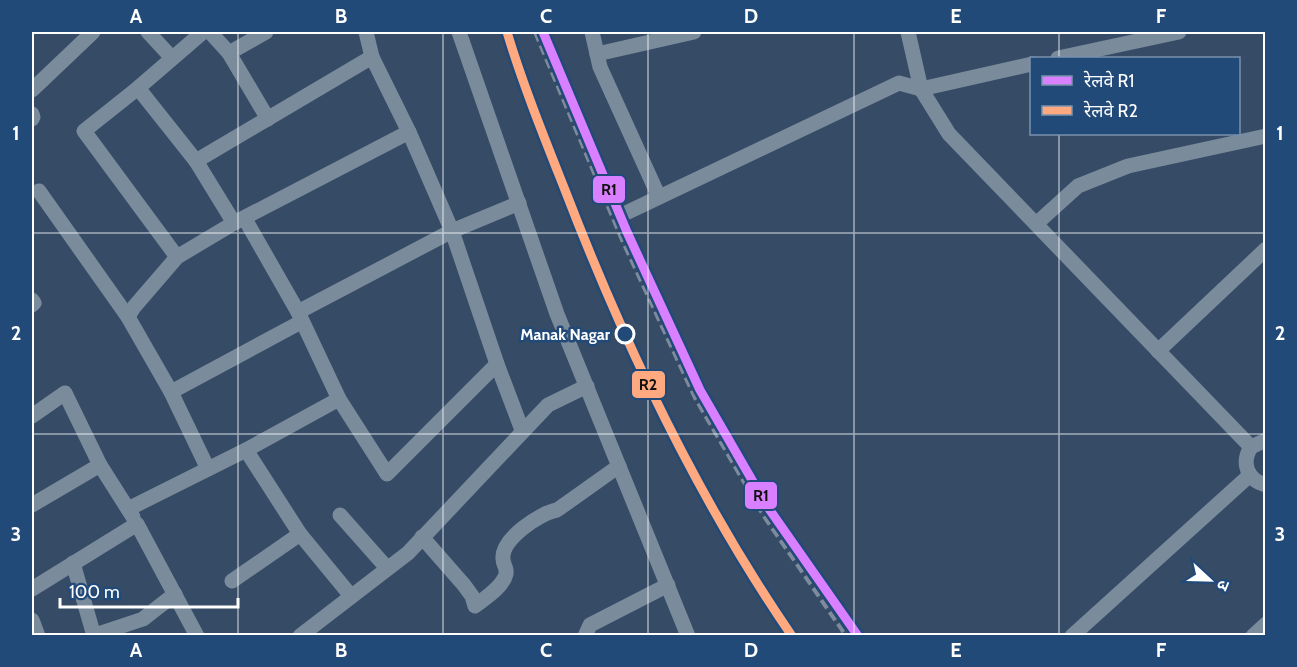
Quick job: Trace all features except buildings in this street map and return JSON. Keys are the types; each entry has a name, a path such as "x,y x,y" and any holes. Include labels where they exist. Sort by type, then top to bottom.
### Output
{"street":[{"path":"32,90 93,32"},
{"path":"148,32 172,58"},
{"path":"177,257 84,131 203,32"},
{"path":"210,32 229,53 268,119"},
{"path":"229,53 266,32"},
{"path":"366,32 372,57 409,132 452,231 522,430"},
{"path":"459,32 557,314 688,636"},
{"path":"592,32 600,67 659,197"},
{"path":"597,54 694,32"},
{"path":"908,32 921,89 949,134 1251,447"},
{"path":"1063,57 1179,32"},
{"path":"196,161 372,57"},
{"path":"628,212 899,83 921,89 1030,64"},
{"path":"138,88 196,161 239,221 299,317 339,399 387,474 497,364"},
{"path":"128,317 177,257 239,221 409,132"},
{"path":"1036,224 1078,186 1128,166 1266,136"},
{"path":"39,191 128,317 171,392 208,469"},
{"path":"171,392 452,231 519,203"},
{"path":"1158,351 1266,249"},
{"path":"32,300 34,303 32,305"},
{"path":"300,636 408,553 548,405 587,386"},
{"path":"32,416 65,393 100,465 137,524 197,636"},
{"path":"128,509 246,450 339,399"},
{"path":"1266,440 1251,447 1245,462 1250,475 1258,483 1266,485"},
{"path":"246,450 300,534 351,596"},
{"path":"32,505 100,465"},
{"path":"422,537 464,585 472,596 475,606 493,593 505,579 507,570 503,558 505,549 515,535 547,512 557,510 619,466"},
{"path":"1072,636 1250,475"},
{"path":"340,515 387,568"},
{"path":"32,589 137,524"},
{"path":"232,581 300,534"},
{"path":"73,563 95,635 143,619 175,594"},
{"path":"585,636 590,625 668,585"},
{"path":"32,620 38,636"},
{"path":"1254,636 1266,624"}],"railway":[{"path":"507,32 557,170 612,306 638,363 665,420 725,530 757,584 792,636"},
{"path":"535,32 622,240 695,398 763,515 846,636"}],"rail line":[{"name":"R2","path":"507,32 557,170 612,306 638,363 665,420 725,530 757,584 792,636"},
{"name":"R1","path":"543,32 627,232 700,390 767,506 858,636"}],"place":[{"name":"Manak Nagar","path":"625,334"}]}
